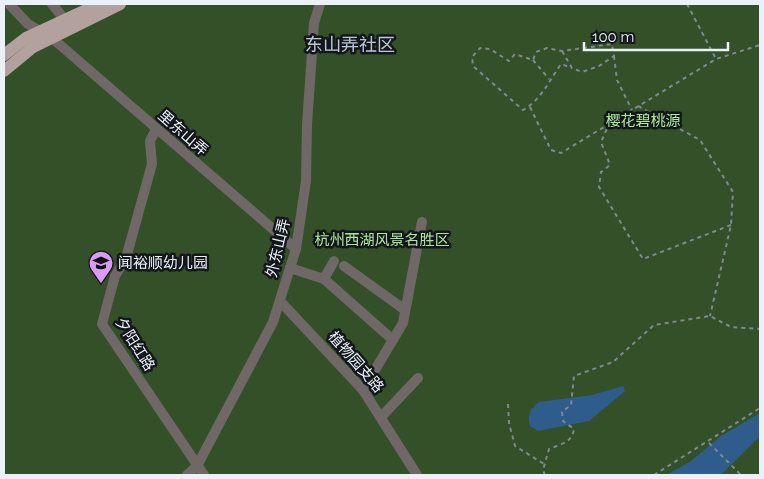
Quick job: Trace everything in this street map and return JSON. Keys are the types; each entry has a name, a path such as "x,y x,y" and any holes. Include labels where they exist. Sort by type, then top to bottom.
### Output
{"main road":[{"path":"4,55 26,38 96,4"},
{"path":"4,71 33,47 120,4"}],"street":[{"name":"里东山弄","path":"9,4 28,24 52,38 296,249"},
{"path":"52,4 65,20"},
{"name":"外东山弄","path":"188,475 197,466 269,330 296,249 306,181 307,125 314,23 320,4"},
{"name":"夕阳红路","path":"156,129 150,141 152,164 126,258 115,276 102,324 204,475"},
{"path":"363,390 403,323 422,222"},
{"path":"324,279 334,260"},
{"path":"344,266 405,310"},
{"path":"290,268 324,279 393,340"},
{"name":"植物园支路","path":"280,301 363,390 417,475"},
{"path":"381,416 418,378"}],"path":[{"path":"687,4 716,59"},
{"path":"532,60 536,52 547,48 562,52 612,44 617,80 632,110"},
{"path":"530,107 551,150 561,153 716,59 760,45"},
{"path":"550,79 532,60 515,54 509,61 490,49 480,48 472,57 473,66 523,110 530,107 546,89 550,79 561,64 582,72 599,66 614,56"},
{"path":"562,52 572,68"},
{"path":"638,106 700,140 733,192 731,225 710,316"},
{"path":"608,124 601,142 610,165 600,172 599,187 643,259 731,225"},
{"path":"545,475 542,470 549,449 570,441 573,436 574,429 563,422 562,412 570,405 574,376 613,362 654,325 710,316 731,327 760,329"},
{"path":"508,404 509,424 515,446 544,464"},
{"path":"654,475 709,443 760,408"},
{"path":"709,443 741,475"}],"green space":[{"name":"杭州西湖风景名胜区","path":"4,4 760,4 760,475 4,475"}],"water":[{"path":"623,386 625,391 589,421 538,431 530,426 530,412 539,402 592,395"},
{"path":"760,413 760,436 721,475 666,475 691,461 721,436"}],"place":[{"name":"闻裕顺幼儿园","path":"101,284"}],"district":[{"name":"东山弄社区","path":"350,44"}],"park label":[{"name":"樱花碧桃源","path":"643,121"}]}
